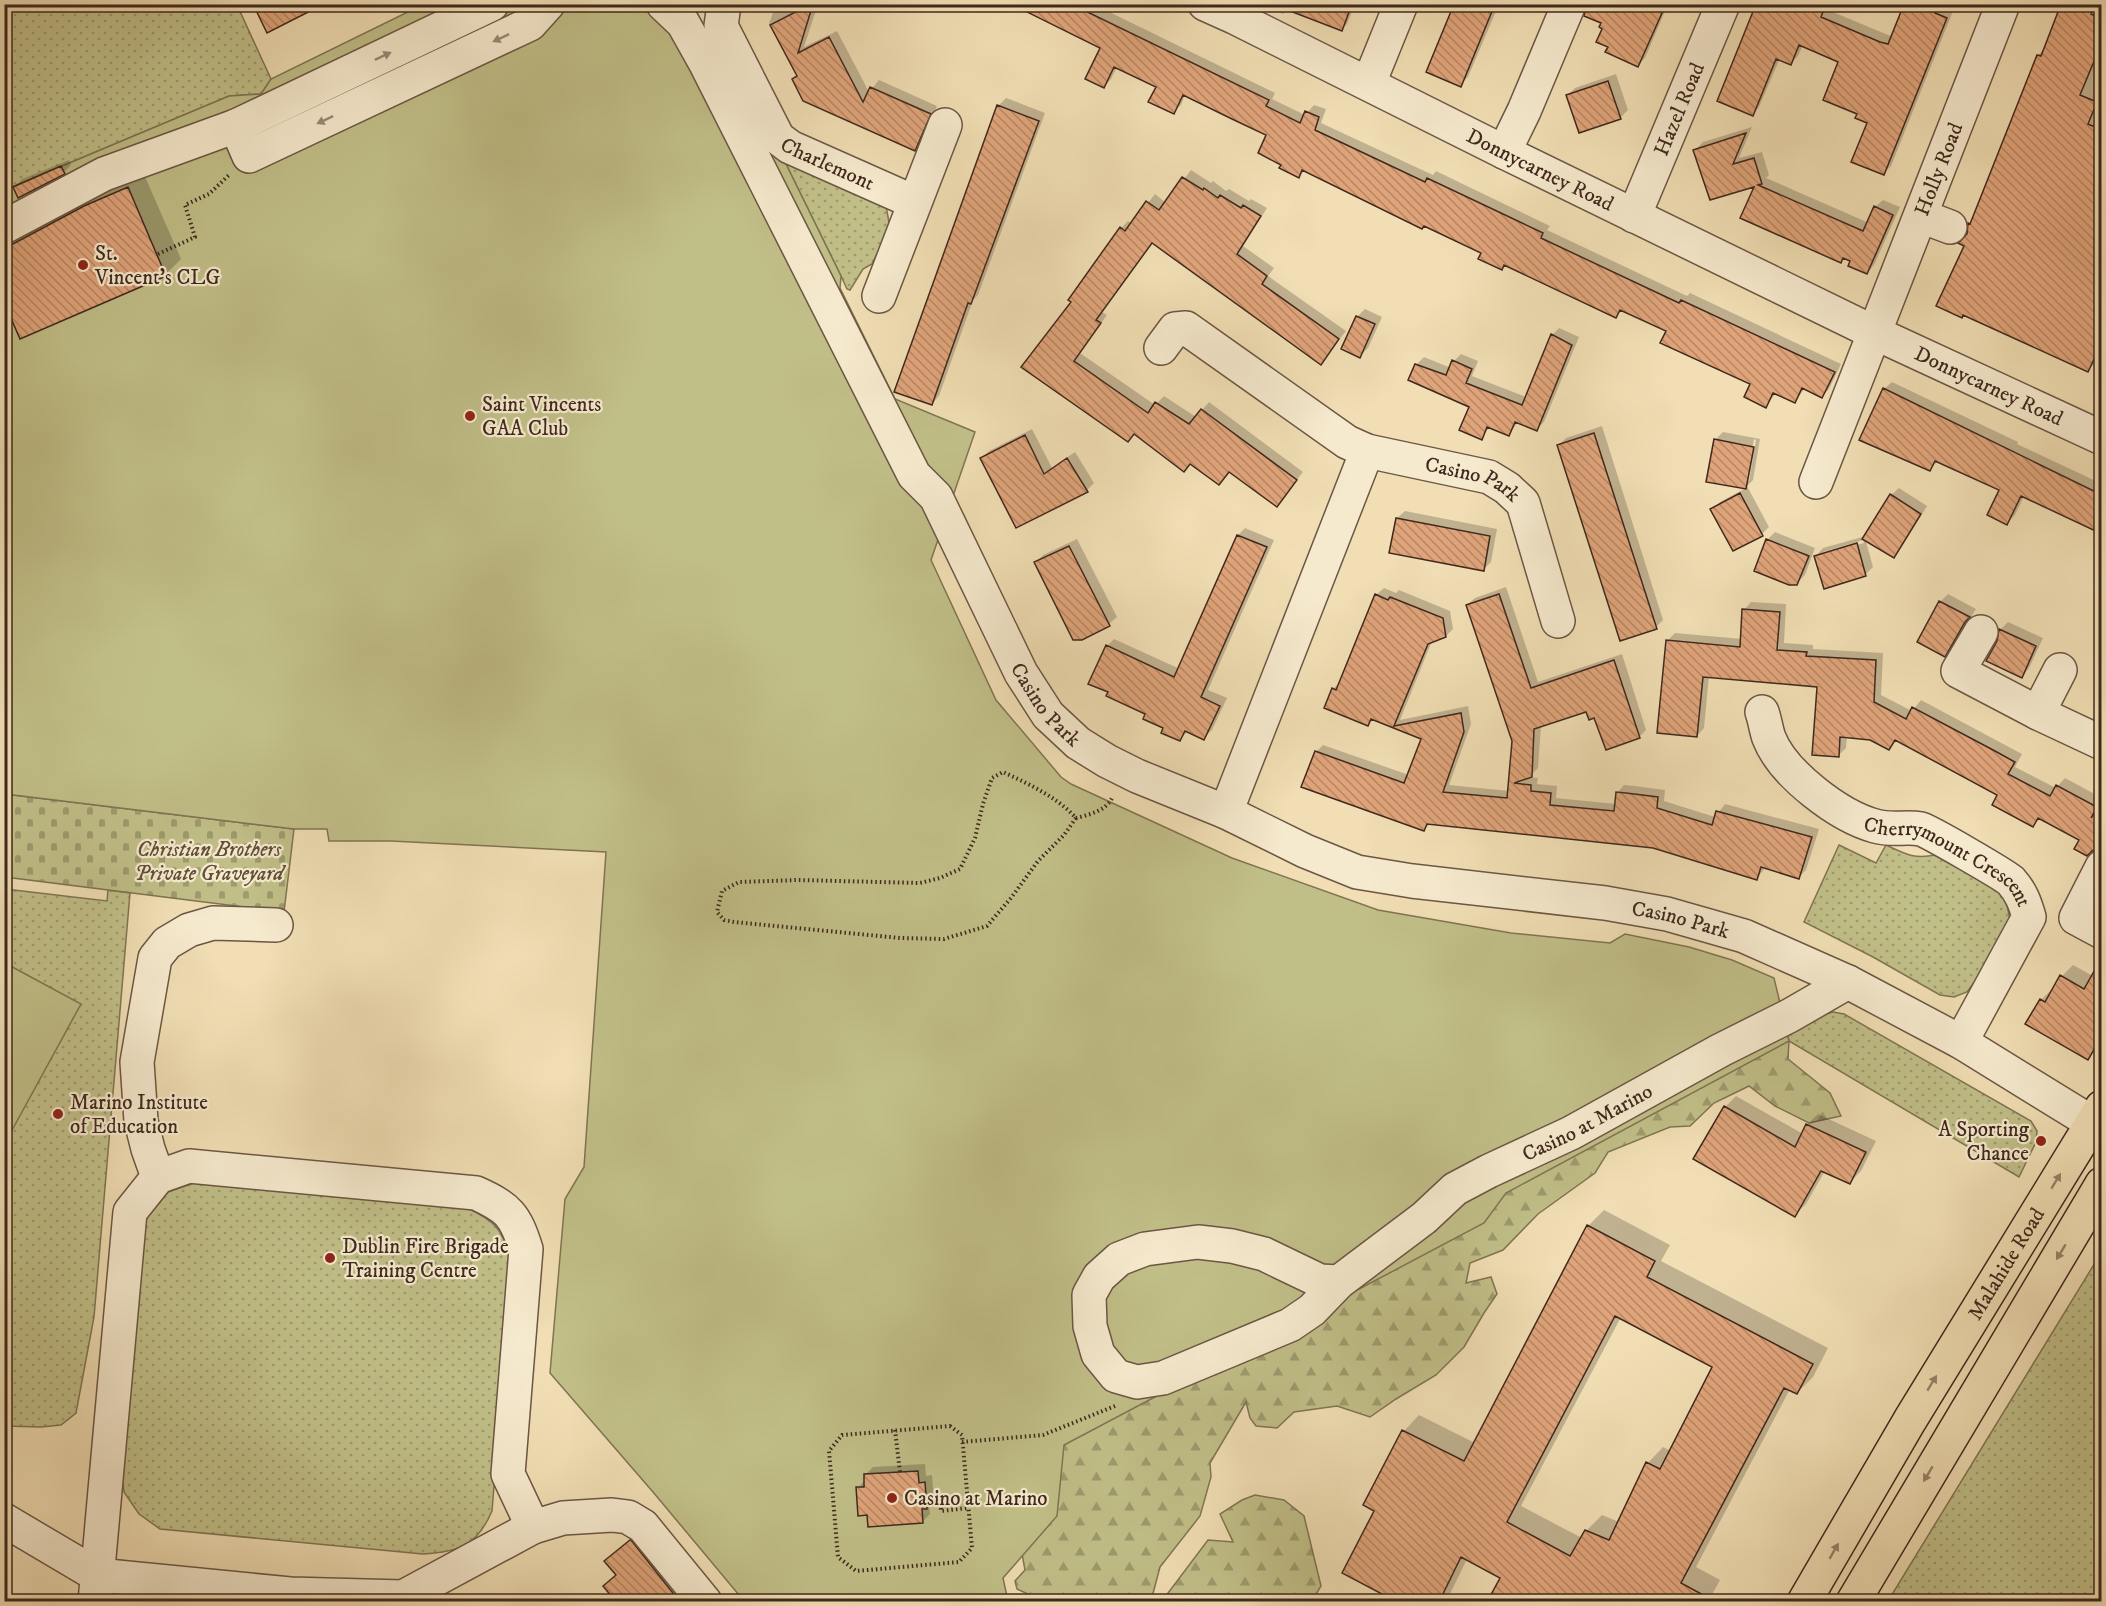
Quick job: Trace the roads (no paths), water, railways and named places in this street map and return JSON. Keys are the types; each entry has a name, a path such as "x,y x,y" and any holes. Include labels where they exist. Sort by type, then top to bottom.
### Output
{"main road":[{"name":"Malahide Road","path":"1804,1602 1910,1420 2098,1120"},
{"name":"Malahide Road","path":"1853,1602 2102,1184"},
{"path":"1910,1420 1949,1438"}],"street":[{"path":"4,227 104,174 236,126 492,4"},
{"path":"236,126 249,156 530,24 548,4"},
{"name":"Casino Park","path":"663,4 683,23 706,64 914,475 936,497 1021,673 1048,715 1078,743 1124,770 1226,812 1305,851 1357,872 1412,881 1605,903 1667,914 1744,936 1848,982 2098,1120"},
{"name":"Charlemont","path":"724,4 721,26 778,138 790,147 914,202"},
{"path":"1369,83 1401,4"},
{"path":"1504,152 1524,111 1569,4"},
{"name":"Hazel Road","path":"1634,216 1723,4"},
{"name":"Holly Road","path":"1875,333 1935,221 2003,4"},
{"name":"Donnycarney Road","path":"1226,9 1504,152 1875,333 2099,430"},
{"path":"879,296 945,125"},
{"name":"Casino Park","path":"1161,348 1175,329 1186,328 1347,442 1367,451 1489,477 1507,488 1523,503 1558,621"},
{"path":"1816,482 1875,333"},
{"path":"1226,812 1367,451"},
{"path":"1981,632 1958,671 2102,743"},
{"path":"2038,713 2060,670"},
{"name":"Cherrymount Crescent","path":"1762,711 1770,739 1787,766 1823,799 1874,826 1893,830 1922,829 2009,879 2023,896 2029,917 1960,1042"},
{"path":"2102,867 2076,918 2102,932"},
{"path":"158,1177 141,1121 137,1062 155,958 167,943 189,930 213,923 276,926"},
{"name":"Casino at Marino","path":"1339,1282 1320,1281 1264,1254 1232,1246 1198,1242 1145,1249 1119,1259 1099,1277 1089,1295 1090,1326 1098,1354 1116,1376 1137,1382 1163,1378 1290,1324 1312,1310 1339,1282 1424,1218 1455,1189 1571,1133 1848,982"},
{"path":"96,1588 130,1212 158,1177 189,1166 476,1193 500,1204 517,1222 526,1249 508,1474 533,1527"},
{"path":"4,1520 96,1588 403,1597 533,1527 563,1518 612,1515 628,1517 643,1526 705,1602"}],"place":[{"name":"St. Vincent's CLG","path":"83,265"},
{"name":"Saint Vincents GAA Club","path":"470,416"},
{"name":"Marino Institute of Education","path":"58,1114"},
{"name":"A Sporting Chance","path":"2041,1141"},
{"name":"Dublin Fire Brigade Training Centre","path":"330,1258"},
{"name":"Casino at Marino","path":"892,1498"}],"park label":[{"name":"Christian Brothers Private Graveyard","path":"209,861"}]}
